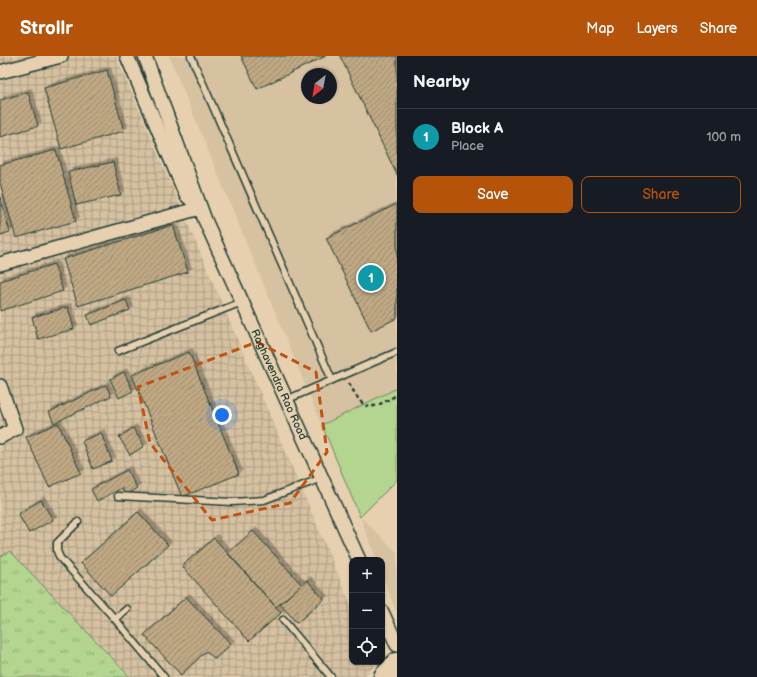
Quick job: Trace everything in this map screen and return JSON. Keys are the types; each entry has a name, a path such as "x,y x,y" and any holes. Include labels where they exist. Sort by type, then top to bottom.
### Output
{"highway":[{"path":"385,677 397,664"}],"street":[{"path":"0,72 61,56"},
{"name":"Raghavendra Rao Road","path":"127,56 186,195 200,208"},
{"name":"Raghavendra Rao Road","path":"144,56 200,208 358,557"},
{"path":"0,264 200,208"},
{"path":"0,386 15,429 0,437"},
{"path":"385,619 397,645"}],"lane":[{"path":"192,56 332,380"},
{"path":"118,351 242,302"},
{"path":"286,400 397,352"},
{"path":"118,496 232,502 264,500 322,478"},
{"path":"78,522 57,543 57,551 60,558 115,619 164,677"},
{"path":"115,619 127,609"},
{"path":"283,620 331,677"}],"path":[{"path":"344,375 357,399 365,406 375,407 397,395"}],"highlighted area":[{"path":"257,342 316,372 327,452 290,503 212,520 150,443 138,387"}],"shaded area":[{"path":"0,56 116,56 349,600 349,665 375,665 364,677 130,677 10,552 0,557"},
{"path":"169,56 397,56 397,480 360,517"},
{"path":"360,517 397,552 397,614 385,582 385,557 376,557"}],"green space":[{"path":"397,388 397,480 360,517 322,425"},
{"path":"10,551 130,677 0,677 0,557"}],"building":[{"path":"241,56 326,56 257,89"},
{"path":"340,56 397,56 397,175"},
{"path":"107,70 124,131 61,149 44,88"},
{"path":"28,92 38,126 0,137 0,100"},
{"path":"56,150 76,221 16,238 0,183 0,165"},
{"path":"113,162 121,195 76,205 68,172"},
{"path":"0,197 10,232 0,235"},
{"path":"397,204 397,318 371,331 326,238"},
{"path":"173,225 188,272 78,306 63,259"},
{"path":"54,264 63,291 0,311 0,281"},
{"path":"126,300 130,310 91,325 87,315"},
{"path":"68,307 74,329 38,339 32,317"},
{"path":"189,352 239,474 182,497 132,375"},
{"path":"124,372 133,391 119,398 110,379"},
{"path":"106,385 111,396 54,423 49,412"},
{"path":"58,423 81,473 49,487 26,437"},
{"path":"133,428 144,446 130,455 119,437"},
{"path":"101,433 112,461 93,469 82,441"},
{"path":"127,470 137,488 125,495 122,488 97,501 91,489"},
{"path":"41,500 53,520 29,533 18,514"},
{"path":"138,512 168,545 111,596 81,563"},
{"path":"253,531 302,585 276,607 228,553"},
{"path":"214,538 281,613 249,641 182,566"},
{"path":"307,580 324,599 297,623 280,604"},
{"path":"186,597 231,644 215,659 206,651 181,675 144,635"}],"place":[{"name":"Block A","path":"371,278"}]}
